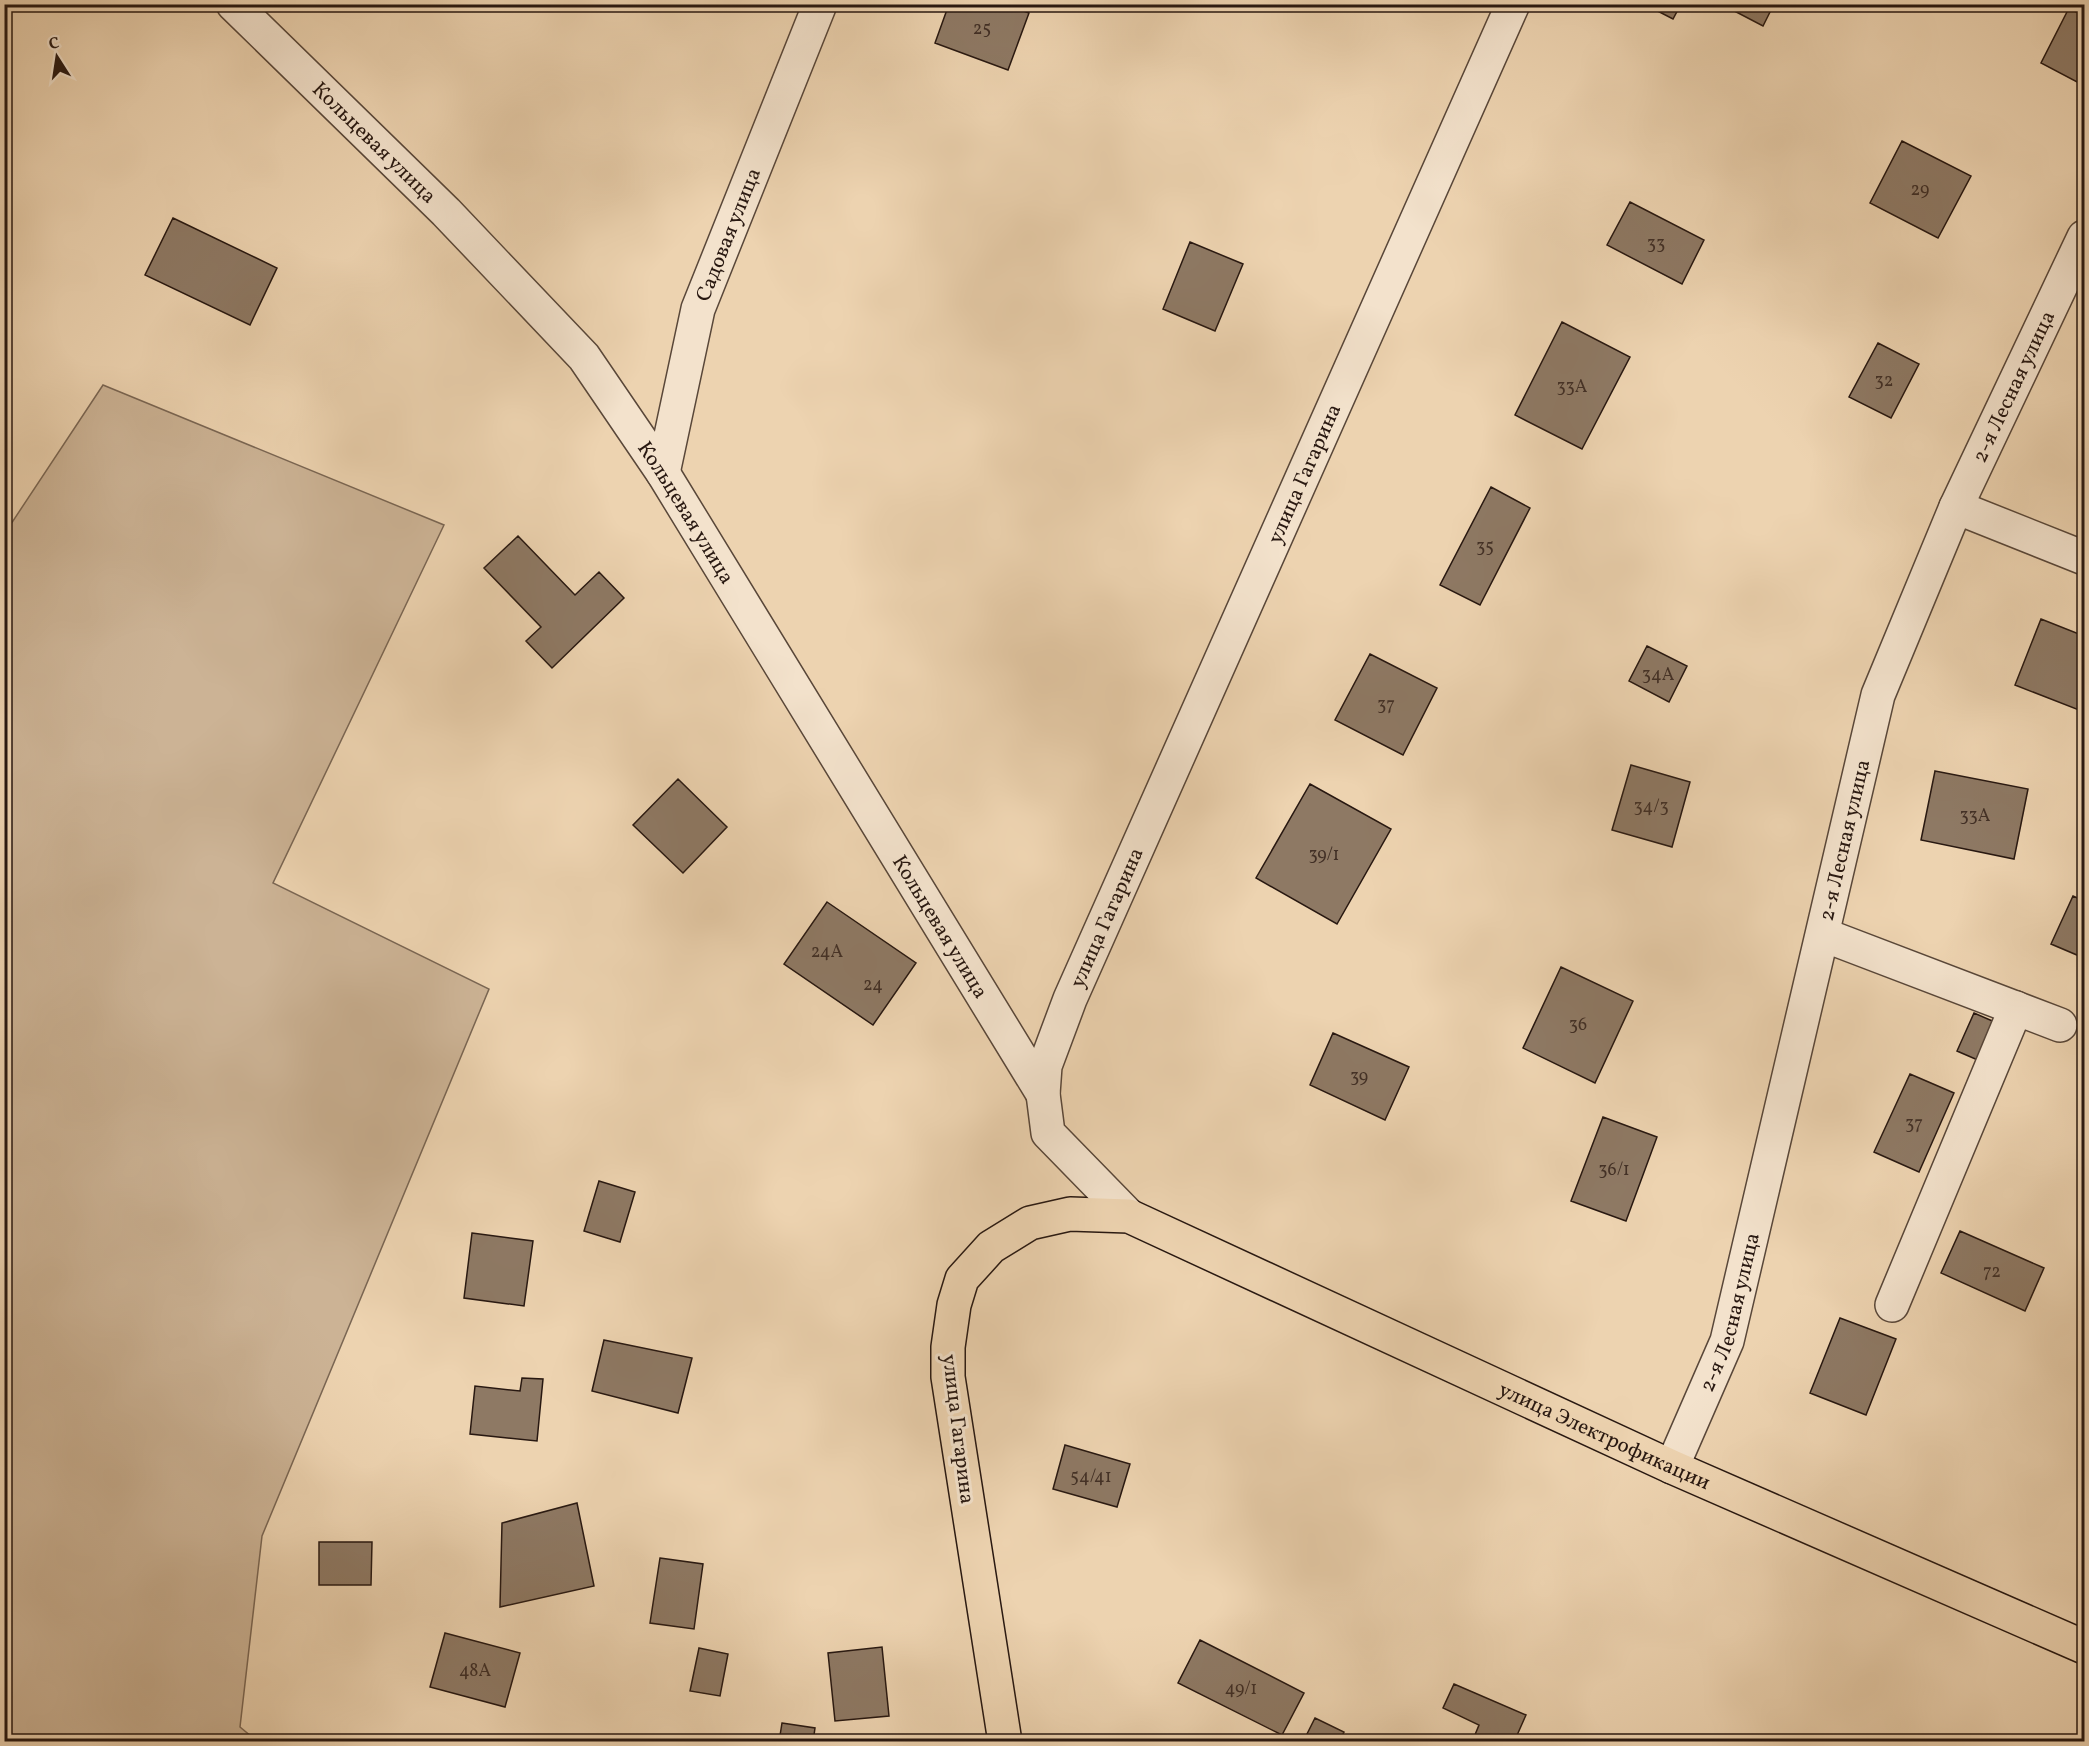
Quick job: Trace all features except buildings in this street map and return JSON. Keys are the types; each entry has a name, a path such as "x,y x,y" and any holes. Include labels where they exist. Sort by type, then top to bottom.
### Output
{"main road":[{"name":"улица Гагарина","path":"1005,1742 948,1377 948,1347 954,1305 962,1279 991,1247 1030,1223 1071,1214 1129,1216"},
{"name":"улица Электрофикации","path":"1129,1216 1672,1467 2085,1647"}],"street":[{"name":"Кольцевая улица","path":"233,4 446,212 584,357 663,473 1043,1094"},
{"name":"Садовая улица","path":"663,473 698,309 820,4"},
{"name":"улица Гагарина","path":"1129,1216 1048,1133 1043,1094 1045,1066 1070,999 1513,4"},
{"name":"2-я Лесная улица","path":"1672,1467 1727,1341 1824,934 1878,695 1956,507 2085,237"},
{"path":"1956,507 2085,558"},
{"path":"1824,934 2060,1024"},
{"path":"1892,1305 2016,1008"}],"shaded area":[{"path":"103,385 444,525 273,883 489,989 262,1536 240,1727 257,1741 5,1741 5,533"}]}
